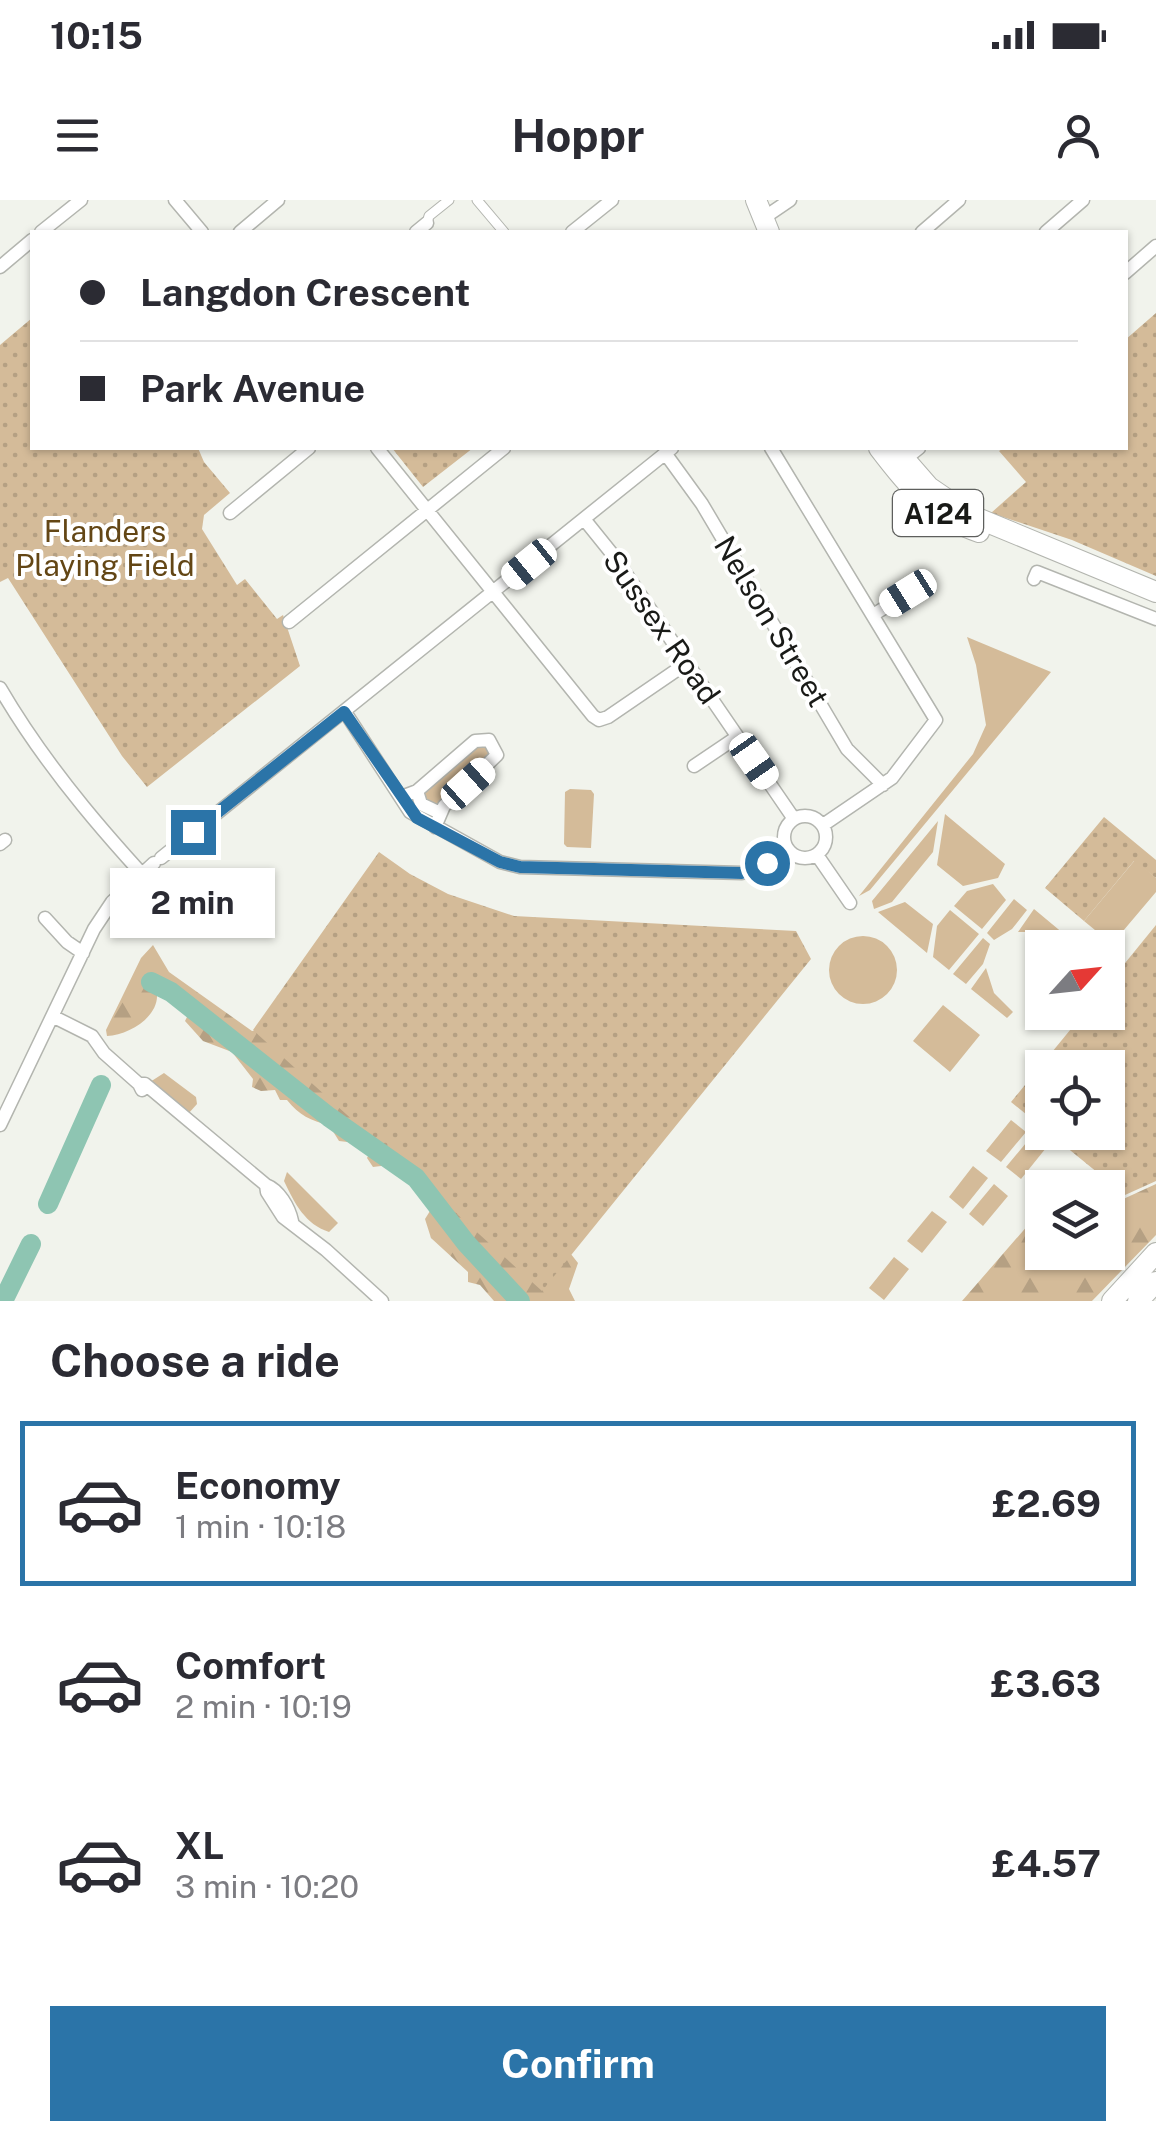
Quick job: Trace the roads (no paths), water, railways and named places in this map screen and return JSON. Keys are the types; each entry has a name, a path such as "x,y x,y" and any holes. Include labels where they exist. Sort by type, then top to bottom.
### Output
{"main road":[{"name":"A124","path":"881,450 916,495 939,514 987,534 1020,537"},
{"name":"A124","path":"908,450 929,487 948,502 1020,537 1156,592"},
{"path":"1112,1301 1156,1253"},
{"path":"1138,1301 1156,1282"}],"street":[{"path":"44,230 80,200"},
{"path":"175,200 200,230"},
{"path":"242,230 278,200"},
{"path":"421,228 448,200"},
{"path":"477,200 502,230"},
{"path":"574,230 612,200"},
{"path":"763,216 790,200"},
{"path":"924,230 959,200"},
{"path":"1048,230 1083,200"},
{"path":"0,267 30,242"},
{"path":"1128,270 1156,246"},
{"path":"230,513 307,450"},
{"path":"379,450 599,720 687,663"},
{"path":"289,622 501,450"},
{"path":"0,1125 102,915 141,874 668,450"},
{"name":"Nelson Street","path":"668,450 847,749 883,785"},
{"path":"772,450 936,720 883,785 823,825"},
{"name":"Sussex Road","path":"584,519 613,555 794,820"},
{"path":"1034,579 1036,572 1156,619"},
{"path":"874,615 922,579"},
{"path":"0,688 69,788 180,915"},
{"path":"0,722 13,711"},
{"path":"344,712 417,818 437,820"},
{"name":"Sussex Road","path":"694,766 737,737"},
{"path":"401,798 417,792 475,741 489,740 497,754 492,762 437,820"},
{"path":"417,792 421,804 437,820 500,862 520,867 742,873 758,870 788,849"},
{"path":"806,816 823,825 826,838 817,855 798,857 788,849 785,833 794,820 806,816"},
{"path":"817,855 850,903"},
{"path":"45,918 67,942 84,953"},
{"path":"54,1016 92,1036 104,1053 140,1086 266,1185 283,1217 382,1301"}],"waterway":[{"path":"151,982 171,992 329,1117 416,1178 466,1243 520,1301"},
{"path":"48,1204 101,1085"},
{"path":"3,1301 31,1244"}],"park label":[{"name":"Flanders Playing Field","path":"105,548"}]}
